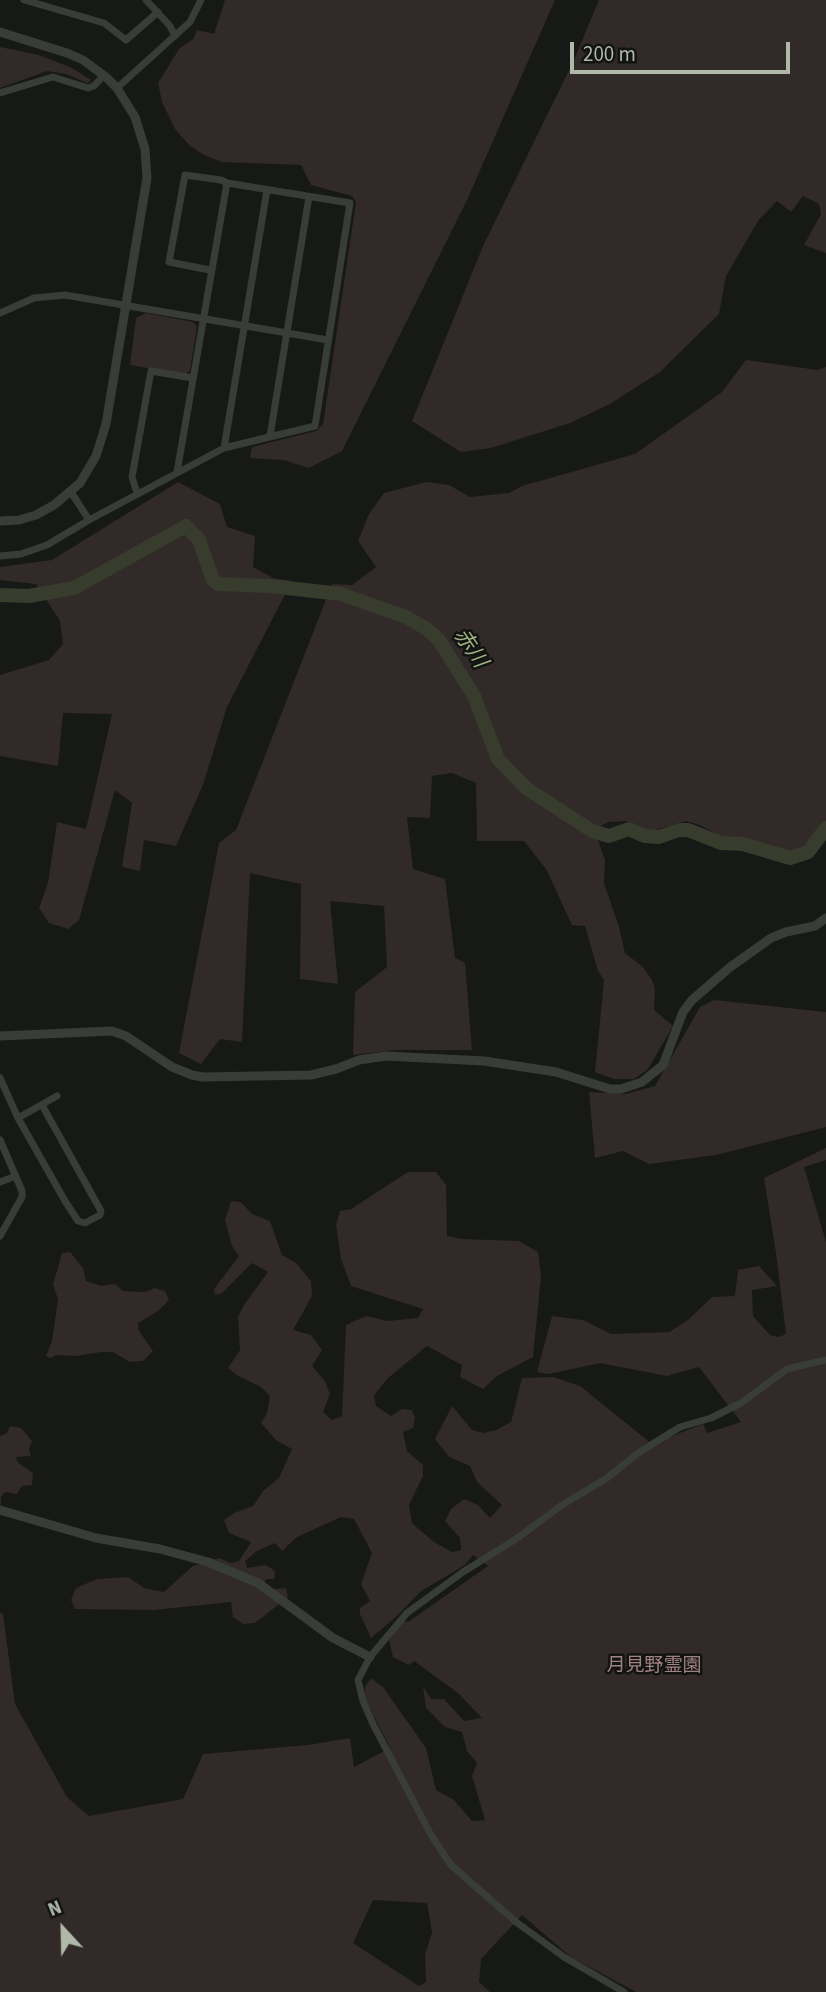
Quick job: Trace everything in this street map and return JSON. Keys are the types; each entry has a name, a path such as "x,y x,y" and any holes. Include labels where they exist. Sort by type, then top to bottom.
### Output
{"street":[{"path":"24,0 104,23 126,40 158,12"},
{"path":"146,0 175,36"},
{"path":"117,88 190,22 201,0"},
{"path":"0,32 67,52 104,75 117,88 135,117 145,149 147,178 102,442 89,471 71,492 36,514 19,520 0,521"},
{"path":"0,93 53,77 88,88 94,86 104,75"},
{"path":"0,556 21,554 47,545 137,493 224,448 315,426 350,204 185,175 169,262 211,270"},
{"path":"177,472 226,183"},
{"path":"224,448 267,190"},
{"path":"270,436 309,197"},
{"path":"0,313 34,298 65,295 328,340"},
{"path":"137,493 132,477 151,371 192,378"},
{"path":"71,492 89,520"},
{"path":"0,1036 112,1031 126,1036 172,1067 202,1077 311,1075 372,1057 405,1057 484,1061 556,1072 621,1089 642,1082 663,1065 683,1012 692,1000 729,968 771,938 815,926 826,918"},
{"path":"0,1078 18,1118 78,1220 85,1223 100,1215 101,1211 42,1105"},
{"path":"18,1118 57,1096"},
{"path":"0,1140 22,1191 22,1197 1,1232"},
{"path":"0,1182 16,1176"},
{"path":"624,1992 564,1957 485,1896 451,1865 425,1823 363,1701 358,1680 370,1657 407,1613 429,1595 680,1427 711,1418 741,1404 787,1369 826,1360"},
{"path":"0,1510 96,1538 160,1549 208,1562 258,1583 332,1638 370,1657"}],"green space":[{"path":"225,0 555,0 467,200 342,451 309,468 284,460 250,458 252,447 316,431 323,424 356,202 352,196 311,185 301,165 222,162 190,146 175,129 162,102 158,83 179,49 193,39 197,30 214,34"},
{"path":"599,0 826,0 826,253 804,245 821,214 819,204 803,196 791,212 777,201 758,221 726,276 719,314 660,372 610,404 570,423 491,448 461,452 412,421 483,246 573,62"},
{"path":"0,47 39,55 72,68 91,80 87,83 66,74 47,71 0,88"},
{"path":"146,313 193,322 197,327 190,370 185,375 130,365 136,318"},
{"path":"746,360 818,370 826,367 826,823 807,849 792,854 776,848 729,841 700,825 686,821 648,832 626,821 609,822 594,829 605,860 604,883 625,953 643,967 652,980 655,989 654,1010 673,1026 648,1069 634,1079 614,1079 595,1072 604,980 598,971 585,926 572,925 546,869 524,841 477,841 476,783 452,773 432,776 430,818 407,817 413,869 445,879 455,958 465,963 472,1050 396,1050 353,1055 355,992 387,967 384,906 330,901 338,984 300,979 301,884 250,873 242,1042 220,1039 201,1064 179,1053 219,843 236,830 332,584 352,585 376,567 358,541 369,514 384,493 426,482 449,485 470,497 509,493 522,486 635,454 722,392"},
{"path":"178,482 220,504 227,527 255,536 253,567 273,578 292,581 227,707 203,785 176,846 144,840 140,871 122,867 132,803 115,790 79,920 68,929 49,923 39,908 48,883 57,822 86,829 112,714 63,713 58,766 0,756 0,675 49,660 63,644 60,621 36,584 0,580 0,567 52,560"},
{"path":"714,1000 826,1012 826,1127 716,1155 649,1164 623,1151 595,1158 589,1092 626,1094 655,1086 700,1007"},
{"name":"月見野霊園","path":"826,1148 826,1160 804,1167 826,1242 826,1992 636,1992 571,1957 522,1915 481,1959 479,1982 490,1992 0,1992 0,1613 3,1614 15,1704 67,1797 89,1816 183,1799 203,1754 308,1745 350,1738 354,1767 390,1748 365,1698 365,1687 371,1678 383,1687 426,1748 436,1790 454,1800 472,1821 485,1820 472,1776 477,1763 467,1751 462,1732 445,1727 426,1708 423,1686 431,1699 444,1699 464,1721 482,1718 458,1693 414,1661 409,1665 393,1657 389,1640 404,1621 408,1622 488,1566 473,1555 465,1565 421,1591 371,1638 360,1608 370,1601 361,1584 372,1553 354,1519 341,1517 297,1537 282,1551 275,1543 257,1551 245,1561 247,1568 266,1565 275,1571 274,1579 266,1579 262,1590 286,1588 288,1597 255,1623 243,1624 233,1617 231,1602 154,1610 75,1609 71,1600 76,1588 97,1579 128,1577 144,1588 164,1592 193,1566 219,1558 231,1563 239,1561 251,1542 229,1533 224,1520 253,1506 263,1491 279,1478 292,1449 277,1441 261,1423 267,1413 270,1396 261,1387 228,1368 240,1350 238,1317 268,1272 252,1263 222,1293 215,1295 214,1289 239,1256 232,1246 225,1220 231,1201 241,1202 252,1214 270,1221 282,1255 296,1263 311,1281 312,1296 293,1330 311,1335 322,1350 312,1366 325,1381 330,1394 323,1412 332,1420 342,1416 346,1325 366,1316 388,1321 418,1318 423,1309 351,1286 341,1259 336,1225 340,1211 351,1209 408,1172 436,1172 446,1185 447,1236 519,1241 538,1252 541,1277 533,1357 497,1376 483,1389 460,1377 462,1365 427,1346 388,1378 374,1395 376,1406 391,1416 402,1409 412,1410 415,1418 413,1428 403,1432 407,1451 423,1465 423,1476 409,1505 412,1523 434,1542 452,1552 461,1550 460,1538 445,1521 451,1509 464,1499 478,1505 490,1518 502,1505 477,1482 470,1466 449,1457 435,1439 452,1406 472,1430 483,1433 496,1430 511,1422 522,1378 553,1377 580,1386 652,1444 703,1424 707,1433 741,1422 699,1367 667,1376 600,1363 549,1374 537,1372 552,1316 583,1320 611,1334 669,1332 688,1320 712,1297 735,1296 738,1270 759,1266 777,1286 752,1290 753,1316 770,1335 779,1337 786,1334 764,1178","holes":["373,1900 427,1903 432,1932 425,1955 426,1982 419,1986 353,1943"]},
{"path":"70,1252 83,1268 86,1281 101,1286 115,1284 123,1291 146,1292 154,1288 165,1291 169,1300 158,1311 138,1323 139,1331 153,1351 143,1361 130,1362 113,1352 56,1355 51,1358 46,1356 52,1341 58,1299 53,1285 62,1253"},
{"path":"10,1426 21,1428 32,1441 29,1449 31,1456 16,1457 18,1463 33,1473 32,1485 22,1486 17,1494 5,1492 1,1497 0,1519 0,1436 7,1433"}],"waterway":[{"name":"赤川","path":"0,595 29,596 74,588 186,526 199,540 213,580 218,584 269,586 341,594 406,617 427,629 439,640 474,696 498,759 526,788 592,831 609,836 629,829 645,836 659,837 679,830 688,830 721,843 743,844 790,858 808,852 826,828"}]}
